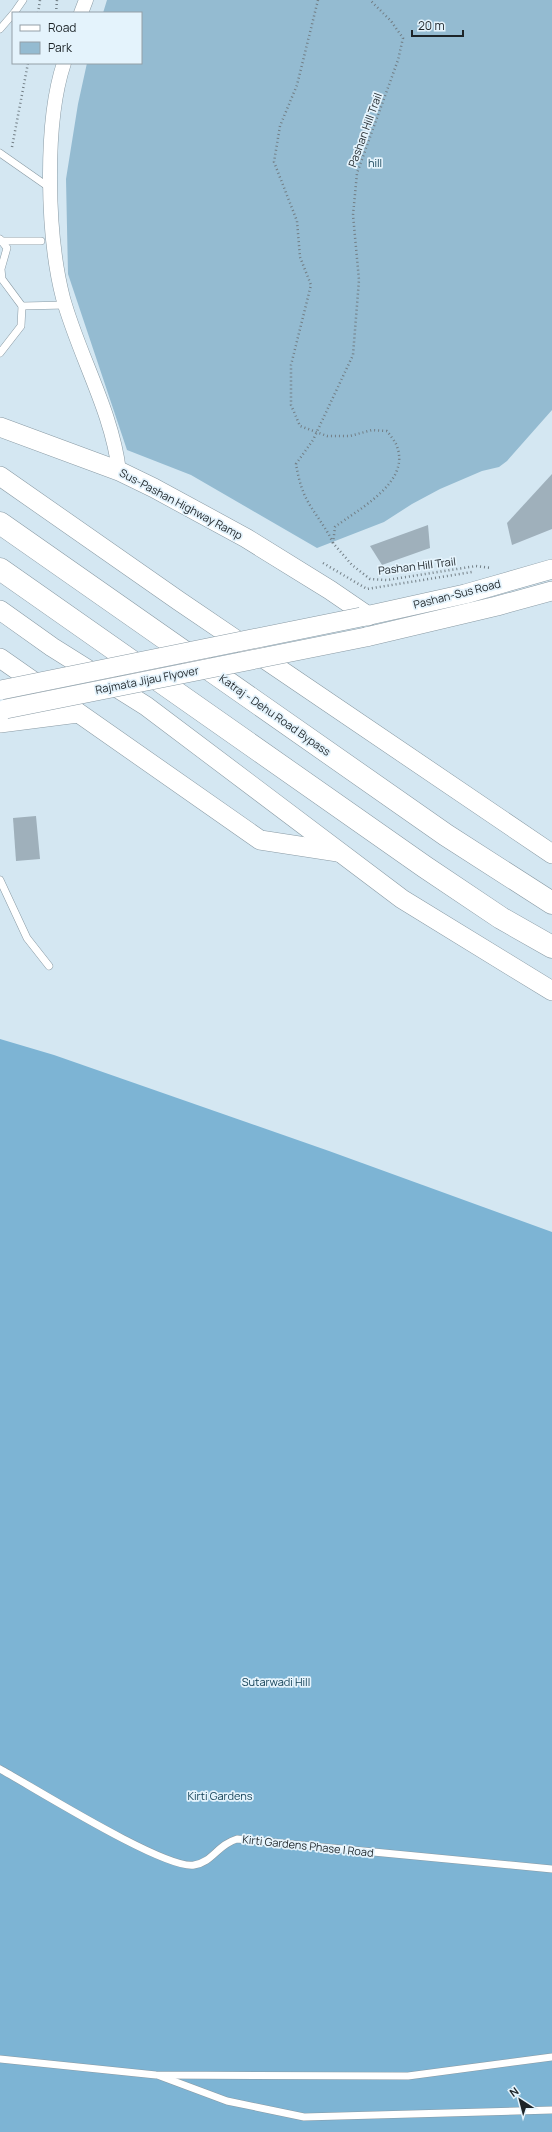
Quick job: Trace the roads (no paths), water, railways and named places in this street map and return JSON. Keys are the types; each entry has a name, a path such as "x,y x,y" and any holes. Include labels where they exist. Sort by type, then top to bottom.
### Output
{"highway":[{"name":"Katraj - Dehu Road Bypass","path":"0,523 446,836 552,904"},
{"path":"0,569 425,867 501,918 552,947"}],"street":[{"path":"64,64 56,90 50,174 54,242 66,305 116,445 119,470"},
{"name":"Sus-Pashan Highway Ramp","path":"0,428 119,470 246,538 330,590 364,616"},
{"path":"0,476 186,606 552,854"},
{"name":"Pashan-Sus Road","path":"364,616 465,594 552,569"},
{"name":"Pashan-Sus Road","path":"366,636 497,606 552,591"},
{"path":"0,610 52,647 146,706 402,899 552,991"},
{"name":"Rajmata Jijau Flyover","path":"1,690 364,616"},
{"name":"Rajmata Jijau Flyover","path":"2,714 366,636"},
{"path":"1,660 260,840 341,853"},
{"path":"2,714 78,713"}],"lane":[{"path":"14,12 23,0"},
{"path":"0,29 12,14"},
{"path":"0,153 50,188"},
{"path":"1,240 41,242"},
{"path":"0,353 21,326 22,306 2,279 1,269 7,248 1,240"},
{"path":"22,306 66,305"},
{"path":"0,880 27,938 49,966"},
{"name":"Kirti Gardens Phase I Road","path":"0,1769 150,1853 192,1866 202,1864 221,1846 237,1839 552,1869"},
{"path":"0,2060 156,2075 408,2076 552,2057"},
{"path":"156,2075 227,2101 304,2117 552,2110"}],"park label":[{"name":"hill","path":"375,163"},
{"name":"Sutarwadi Hill","path":"276,1682"},
{"name":"Kirti Gardens","path":"220,1796"}]}
